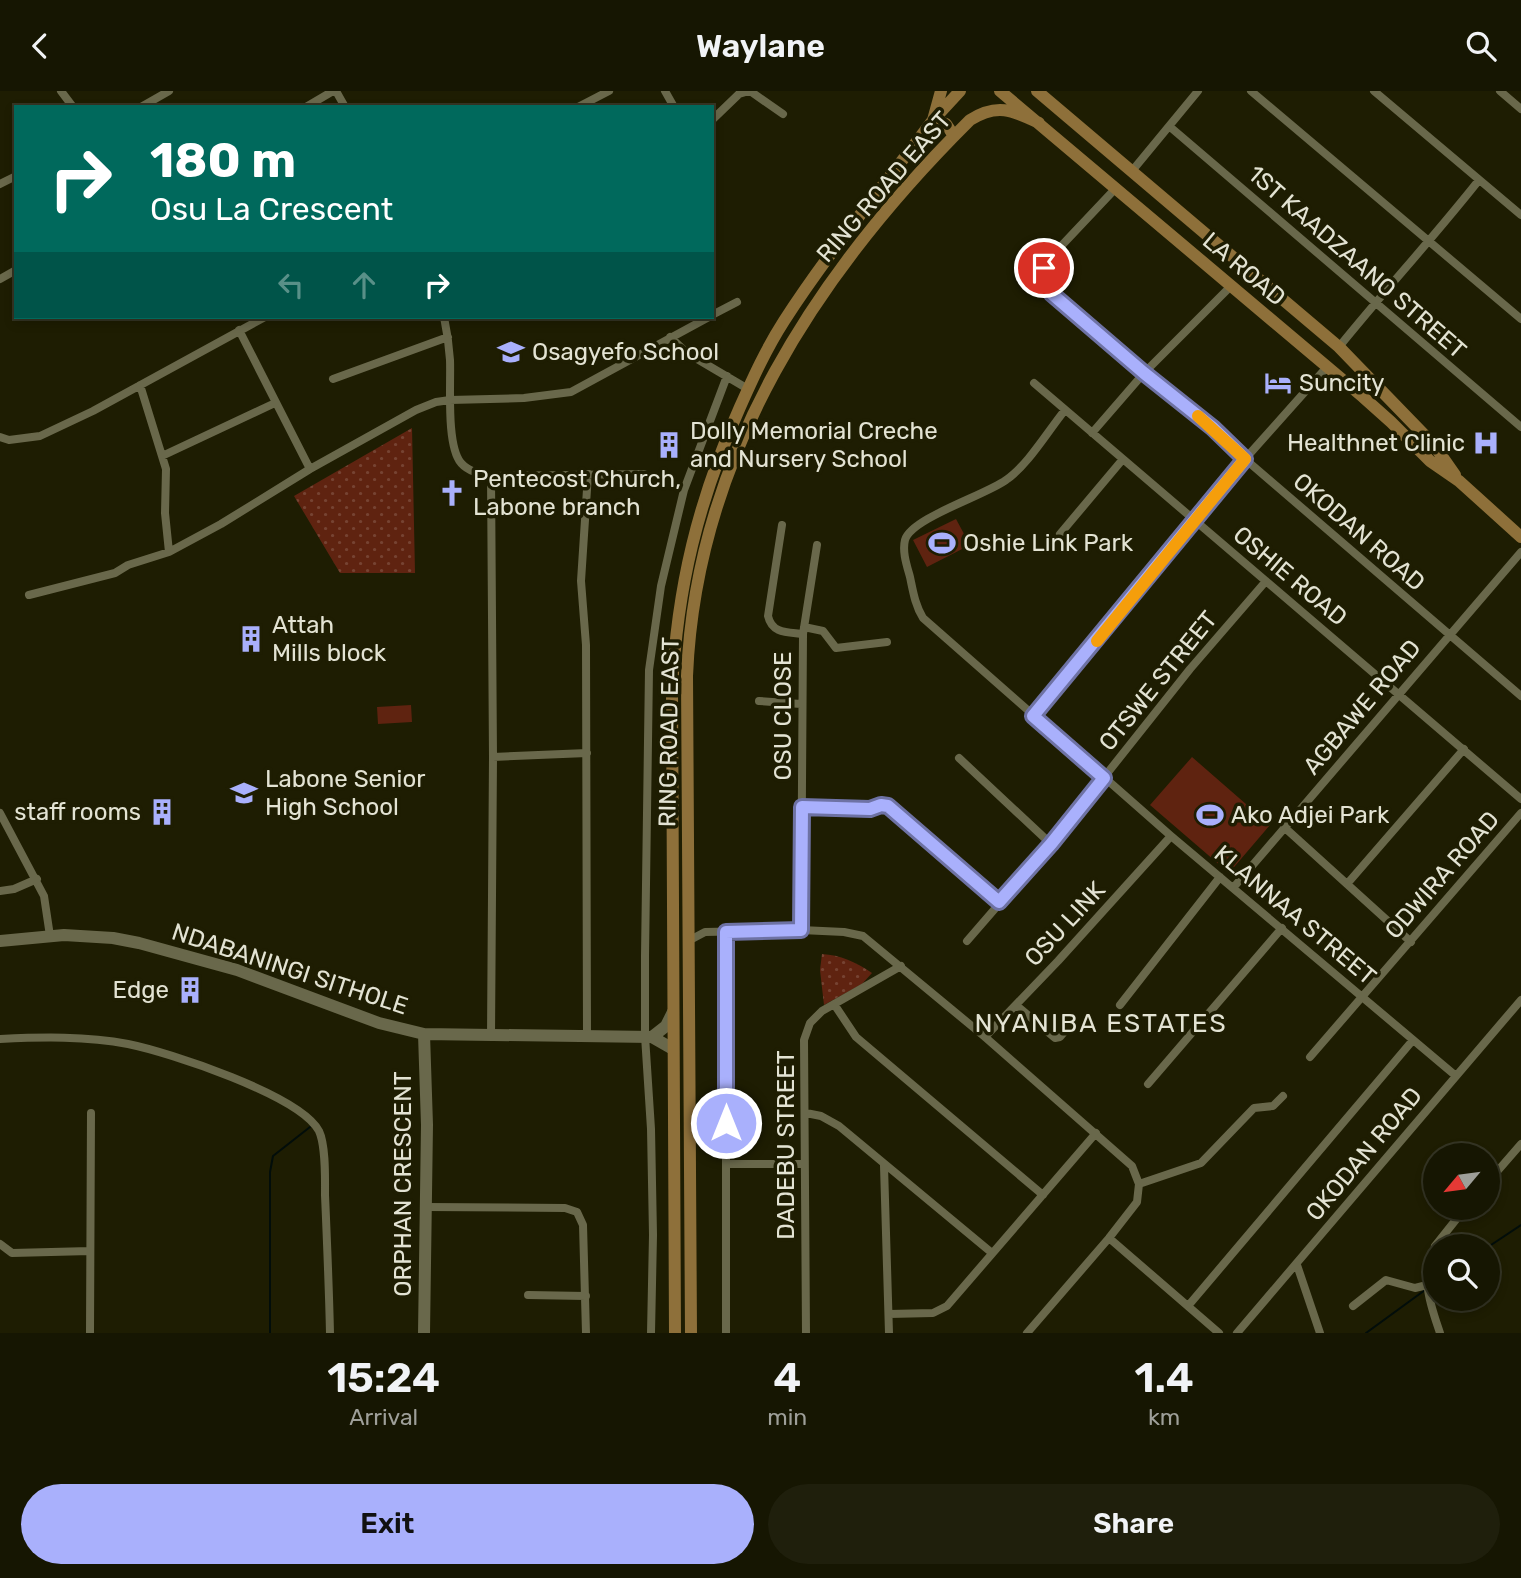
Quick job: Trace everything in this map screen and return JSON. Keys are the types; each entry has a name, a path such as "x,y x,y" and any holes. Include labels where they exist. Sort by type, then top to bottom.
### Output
{"main road":[{"name":"RING ROAD EAST","path":"675,1333 674,655 684,575 702,508 726,439 761,361 789,313 933,120 941,91"},
{"path":"954,136 946,124 933,120 960,91"},
{"name":"LA ROAD","path":"1000,91 1363,397 1430,461 1459,481 1521,537"},
{"name":"LA ROAD","path":"1037,91 1339,347 1434,445 1459,481"},
{"name":"RING ROAD EAST","path":"691,1333 688,656 698,592 717,512 742,436 789,344 817,299 893,205 954,136 970,120 983,112 995,109 1018,113 1039,123"},
{"path":"1161,226 1176,209"},
{"path":"1363,397 1376,384"},
{"path":"702,508 717,512"}],"street":[{"path":"144,105 169,91"},
{"path":"310,105 335,91"},
{"path":"582,105 609,91"},
{"path":"714,118 739,94 750,91 783,114"},
{"path":"1132,171 1198,91"},
{"path":"1251,91 1521,319"},
{"path":"1500,91 1521,109"},
{"path":"1380,93 1521,215"},
{"name":"1ST KAADZAANO STREET","path":"1169,126 1521,426"},
{"path":"1339,347 1375,302 1430,242 1479,180"},
{"name":"OKODAN ROAD","path":"1115,189 1048,260 1044,268 1045,281 1052,294 1213,428 1245,459 1521,695"},
{"path":"1092,433 1144,373 1231,286"},
{"path":"714,314 737,302"},
{"path":"0,437 9,440 40,436 261,319"},
{"path":"444,319 448,337 454,451 461,463 469,469 491,476 644,474"},
{"path":"29,596 115,573 128,565 169,552 416,410 450,400 524,398 571,392 704,319"},
{"path":"239,330 310,469"},
{"path":"333,379 448,337"},
{"path":"670,337 687,353 748,389"},
{"path":"1033,716 1245,459 1327,367"},
{"path":"651,1333 653,1235 649,1036 649,670 661,586 684,490 727,376"},
{"name":"OSHIE ROAD","path":"1034,383 1521,799"},
{"path":"140,385 166,470 165,513 169,552"},
{"path":"162,456 275,403"},
{"name":"KLANNAA STREET","path":"1065,409 1018,469 1006,480 913,528 905,539 905,555 916,607 929,626 1104,778 1456,1076"},
{"path":"1060,534 1123,459"},
{"path":"587,1035 586,645 581,581 588,474"},
{"path":"491,476 491,1036"},
{"path":"782,525 768,616 773,628 778,631 822,631 836,648 887,642"},
{"name":"OSU CLOSE","path":"801,930 801,704 804,631 817,545"},
{"name":"AGBAWE ROAD","path":"1233,888 1521,552"},
{"name":"OTSWE STREET","path":"967,941 1051,844 1190,669 1266,581"},
{"path":"760,701 801,704"},
{"path":"1347,884 1464,749"},
{"path":"493,757 586,753"},
{"path":"959,758 1051,844"},
{"path":"802,807 870,809 881,805 888,806 999,902"},
{"path":"0,813 44,896 50,936"},
{"name":"ODWIRA ROAD","path":"1310,1057 1521,814"},
{"path":"1284,827 1411,942"},
{"name":"OSU LINK","path":"985,1037 1171,836"},
{"path":"1120,1005 1220,877"},
{"path":"0,891 14,889 37,879"},
{"path":"689,922 705,932"},
{"path":"1148,1084 1282,928"},
{"path":"690,940 705,932 801,930 844,932 863,936 985,1037 1132,1166 1139,1184 1137,1202 1027,1333"},
{"path":"726,932 726,1333"},
{"name":"NDABANINGI SITHOLE","path":"0,941 50,936 113,939 164,949 237,969 379,1023 424,1034 649,1036 673,1049"},
{"name":"DADEBU STREET","path":"806,1333 804,1040 810,1023 834,1004 901,967"},
{"name":"OKODAN ROAD","path":"1237,1333 1521,1000"},
{"path":"834,1004 856,1037 1043,1195"},
{"path":"1016,1005 1055,1038 1060,1037 1073,1023"},
{"path":"649,1036 666,1026 673,1012"},
{"name":"ORPHAN CRESCENT","path":"424,1034 424,1333"},
{"path":"0,1039 34,1037 97,1040 164,1053 283,1100 306,1118 320,1132 324,1162 330,1333"},
{"path":"1188,1306 1413,1040"},
{"path":"1139,1184 1201,1163 1254,1108 1273,1106 1283,1096"},
{"path":"90,1333 91,1112"},
{"path":"806,1113 821,1116 839,1126 992,1253"},
{"path":"889,1314 919,1315 941,1310 958,1295 1096,1133"},
{"path":"1500,1168 1521,1144"},
{"path":"727,1164 804,1164"},
{"path":"884,1166 889,1333"},
{"path":"426,1207 573,1209 581,1217 583,1225 586,1333"},
{"path":"1445,1234 1456,1220"},
{"path":"1109,1238 1219,1333"},
{"path":"0,1244 12,1253 90,1251"},
{"path":"1297,1265 1320,1333"},
{"path":"1353,1306 1386,1280 1415,1288 1423,1287"},
{"path":"528,1295 586,1296"},
{"path":"1433,1311 1440,1333"}],"shaded area":[{"path":"412,428 415,573 340,573 294,496"},
{"name":"Oshie Link Park","path":"956,519 970,545 927,567 913,540"},
{"path":"411,705 412,722 378,724 377,707"},
{"name":"Ako Adjei Park","path":"1192,757 1270,825 1229,873 1150,805"},
{"path":"822,954 848,960 872,973 862,984 824,1005 820,970"}],"waterway":[{"path":"270,1333 270,1172 273,1156 310,1127"},
{"path":"1500,1239 1521,1225"},
{"path":"1366,1333 1423,1291"}],"slow traffic":[{"path":"1097,641 1245,459 1198,416"}],"place":[{"name":"Osagyefo School","path":"511,352"},
{"name":"Suncity","path":"1278,383"},
{"name":"Healthnet Clinic","path":"1486,443"},
{"name":"Dolly Memorial Creche and Nursery School","path":"669,445"},
{"name":"Pentecost Church, Labone branch","path":"452,493"},
{"name":"Oshie Link Park","path":"942,543"},
{"name":"Attah Mills block","path":"251,639"},
{"name":"Labone Senior High School","path":"244,793"},
{"name":"staff rooms","path":"162,812"},
{"name":"Ako Adjei Park","path":"1210,815"},
{"name":"Edge","path":"190,990"}],"district":[{"name":"NYANIBA ESTATES","path":"1101,1023"}],"route":[{"path":"726,1123 726,932 801,930 802,807 870,809 881,805 888,806 999,902 1051,844 1104,778 1033,716 1245,459 1213,428 1080,321 1052,294 1045,281 1044,268"}]}
